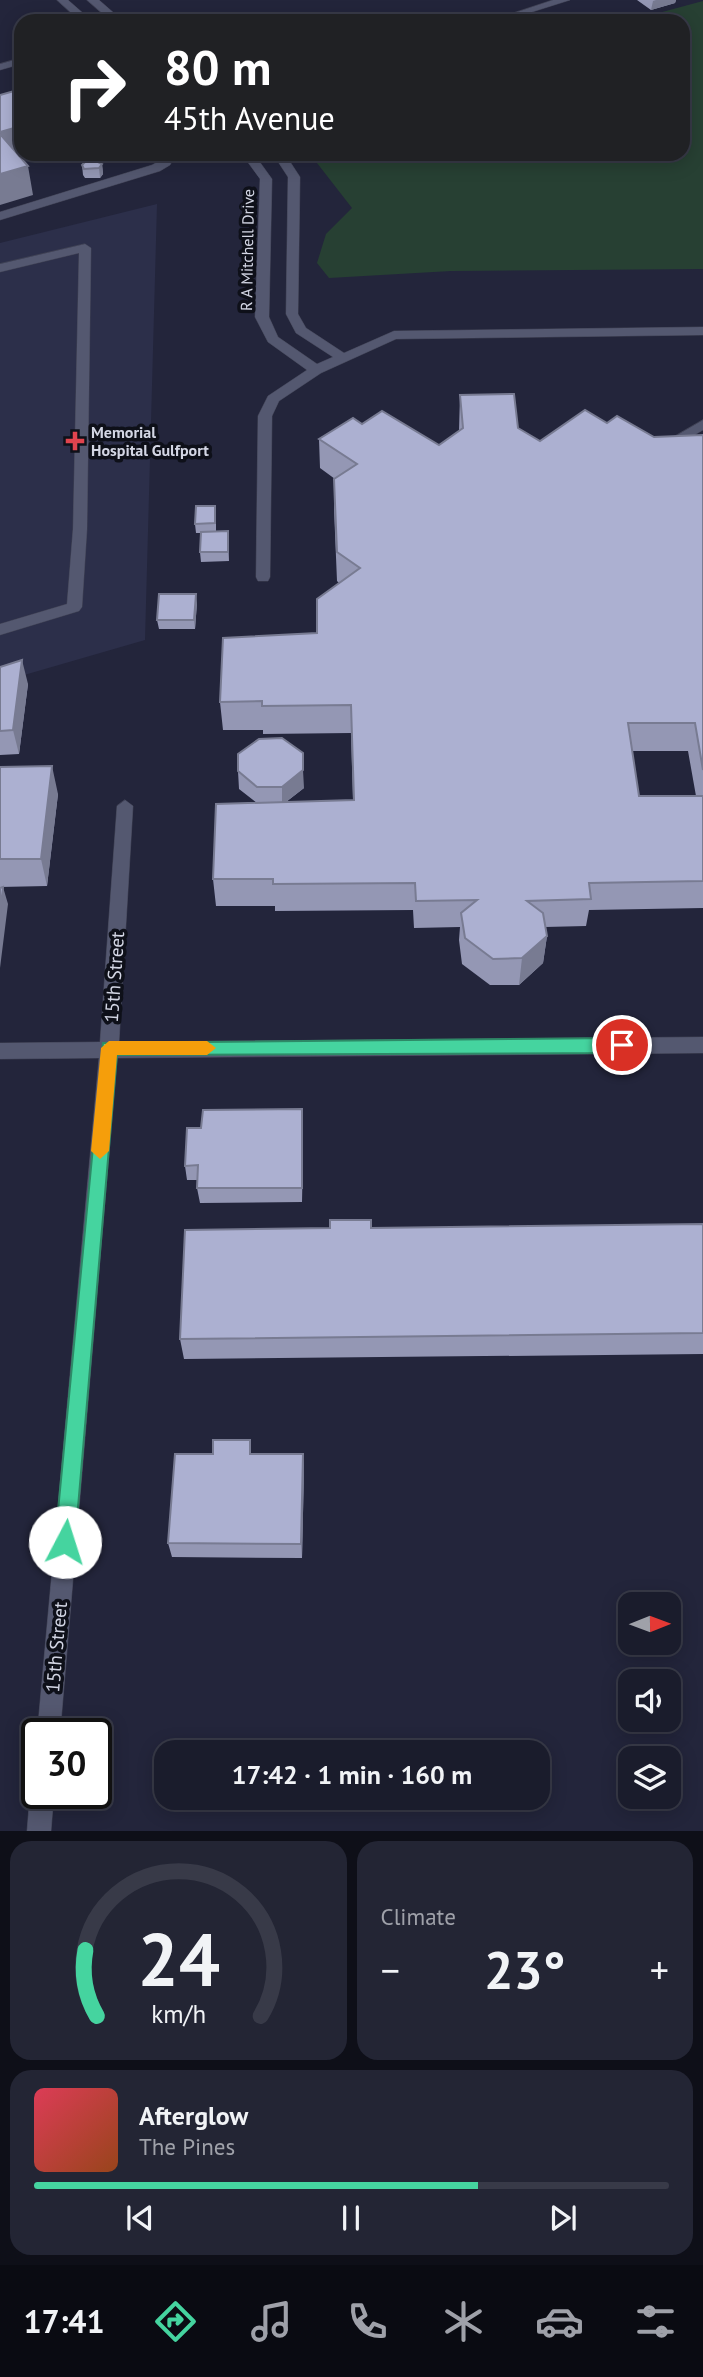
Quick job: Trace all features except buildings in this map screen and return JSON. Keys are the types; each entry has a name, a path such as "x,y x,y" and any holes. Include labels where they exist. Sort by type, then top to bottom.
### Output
{"street":[{"path":"62,0 79,14"},
{"path":"92,0 109,14"},
{"path":"516,14 565,0"},
{"path":"0,216 156,168 166,161"},
{"name":"R A Mitchell Drive","path":"253,161 266,179 262,317 273,339 316,370"},
{"path":"284,161 294,177 292,314 301,330 341,358"},
{"path":"0,268 85,248 80,530 74,607 0,630"},
{"path":"263,577 265,416 273,399 316,370 394,335 425,332 703,331"},
{"path":"689,465 678,453 679,438 703,424"},
{"name":"15th Street","path":"49,1718 109,1048 125,806"},
{"path":"0,1051 703,1045"},
{"path":"39,1831 41,1809"}],"shaded area":[{"name":"Memorial Hospital Gulfport","path":"157,204 145,640 0,682 0,243"}],"green space":[{"path":"703,1 703,269 451,271 329,278 317,263 326,234 352,208 315,161 690,161 690,14 655,14"}],"slow traffic":[{"path":"100,1151 109,1048 207,1048"}],"place":[{"name":"Memorial Hospital Gulfport","path":"75,441"}],"route":[{"path":"65,1542 109,1048 622,1045"}]}
